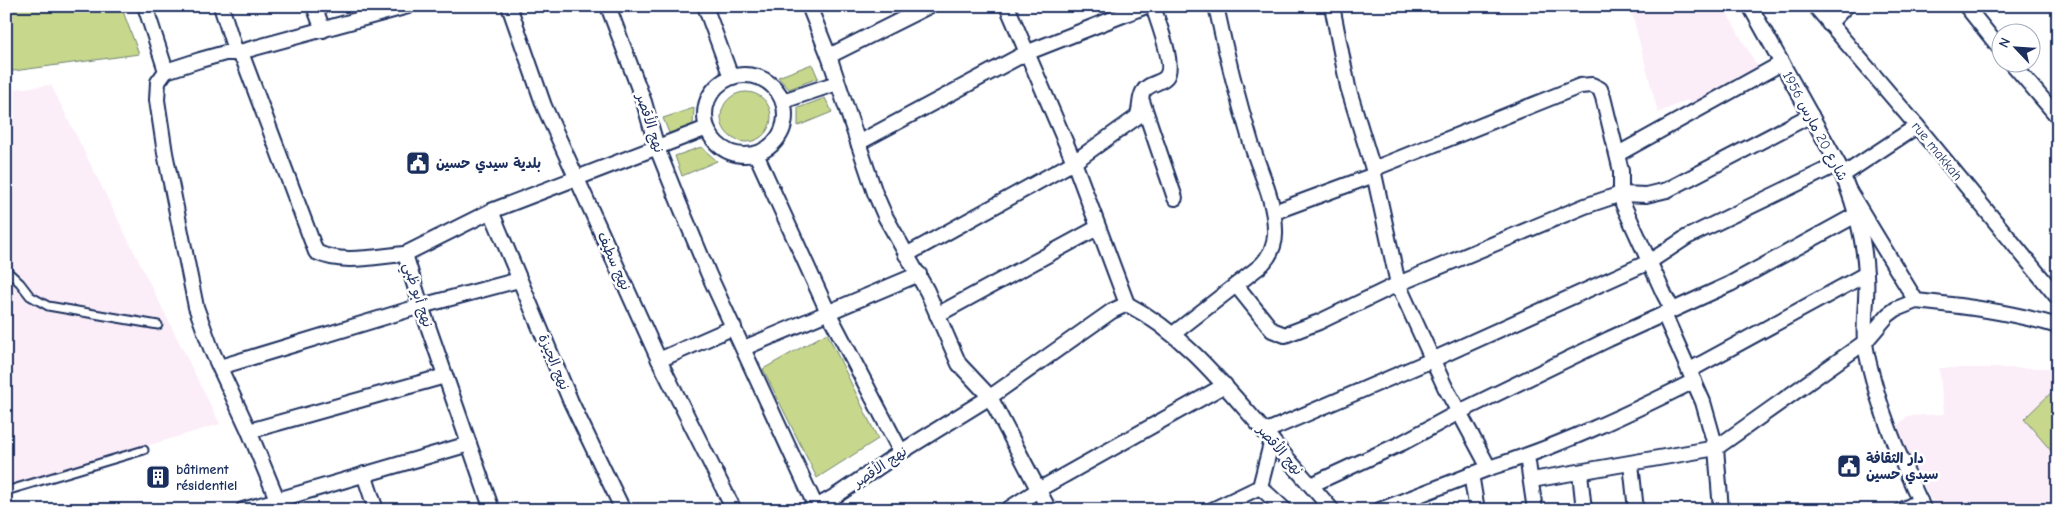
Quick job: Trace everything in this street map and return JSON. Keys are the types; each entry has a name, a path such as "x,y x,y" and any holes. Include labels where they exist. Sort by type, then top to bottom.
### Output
{"street":[{"path":"145,6 166,71"},
{"path":"221,6 236,53 243,58 316,252 327,257 339,259 405,254"},
{"path":"314,6 323,30"},
{"path":"276,499 249,431 203,329 196,307 165,152 157,100 158,82 166,71 200,60 225,53 236,53 408,6"},
{"name":"نهج سطيف","path":"509,6 544,106 659,360 734,510"},
{"name":"نهج الأقصر","path":"608,6 644,102 657,148 709,275 816,508 990,397 1112,311 1127,304 1159,322 1174,334 1224,385 1332,510"},
{"path":"705,6 731,76"},
{"path":"809,6 829,56 875,193 906,255 918,274 959,364 990,397 1049,510"},
{"path":"829,56 929,6"},
{"path":"1007,6 1074,162 1097,228 1127,304"},
{"path":"858,143 1026,53 1146,6"},
{"path":"906,255 1074,162 1137,118 1140,111 1141,98 1147,87 1162,80 1169,72 1167,53 1153,6"},
{"path":"1174,334 1267,260 1273,248 1276,233 1274,212 1239,103 1216,6"},
{"path":"1332,6 1348,87 1374,172 1398,284 1445,387 1489,468"},
{"name":"شارع 20 مارس 1956","path":"1750,6 1811,115 1849,190 1856,215 1866,274 1865,342 1882,412 1894,446 1922,506"},
{"name":"rue makkah","path":"1815,6 1917,126 2058,298"},
{"path":"1829,24 1846,6"},
{"path":"1966,6 1992,38"},
{"path":"1618,154 1782,63"},
{"path":"2020,72 2058,117"},
{"path":"744,74 768,81 777,90 783,101 785,117 781,133 770,145 756,154 736,154 718,145 707,128 704,118 708,97 722,81 731,76 744,74"},
{"path":"783,101 837,83"},
{"path":"1274,212 1374,172 1540,101 1580,86 1592,85 1600,89 1604,97 1618,154 1621,171 1621,194 1630,221 1649,262 1703,402 1716,448 1721,510"},
{"path":"1141,98 1176,198"},
{"path":"1236,285 1272,330 1285,334 1319,322 1398,284 1547,221 1621,194 1646,195 1667,190 1811,115"},
{"path":"1212,510 1237,503 1260,487 1268,436 1649,262 1687,237 1840,169 1917,126"},
{"name":"نهج أبو ظبي","path":"492,510 421,306 405,254 491,211 707,128"},
{"path":"756,154 828,312 901,452"},
{"path":"1849,190 1916,300"},
{"name":"نهج الجيزة","path":"491,211 571,402 622,510"},
{"path":"1311,485 1409,440 1459,412 1537,373 1730,284 1856,215"},
{"path":"937,315 1097,228"},
{"path":"744,348 918,274"},
{"path":"1380,510 1471,474 1527,456 1639,408 1866,274"},
{"path":"220,366 421,306 519,280"},
{"path":"1532,480 1716,448 1865,342 1888,315 1896,309 1916,300 1980,308 2036,319 2058,326"},
{"path":"659,360 734,327"},
{"path":"249,431 445,376"},
{"path":"1007,510 1038,490 1224,385"},
{"path":"251,508 276,499 468,444"},
{"path":"1527,456 1535,510"},
{"path":"1631,464 1636,510"},
{"path":"1580,473 1584,510"},
{"path":"364,474 376,510"},
{"path":"1471,474 1477,510"},
{"path":"1260,487 1285,510"},
{"path":"1902,510 1922,506"}],"lane":[{"path":"6,270 30,296 48,306 158,325"},
{"path":"6,491 144,450"}],"shaded area":[{"path":"1630,6 1723,6 1759,69 1699,106 1687,100 1658,113"},
{"path":"51,85 220,424 6,488 6,90"},
{"path":"1939,368 2058,368 2058,510 1936,510 1895,428 1907,416 1944,414"}],"green space":[{"path":"6,6 121,6 139,54 6,72"},
{"path":"812,64 818,78 789,89 778,77"},
{"path":"741,92 751,92 764,99 771,112 771,122 764,135 751,142 741,142 732,138 725,131 721,122 721,112 725,103 732,96"},
{"path":"825,98 832,112 798,126 798,108"},
{"path":"694,108 693,125 669,133 663,118"},
{"path":"701,147 717,161 682,176 675,156"},
{"path":"827,333 878,439 817,478 763,369"},
{"path":"2058,388 2058,459 2024,419"}],"place":[{"name":"بلدية سيدي حسين","path":"418,163"},
{"name":"دار الثقافة سيدي حسين","path":"1849,466"},
{"name":"bâtiment résidentiel","path":"158,477"}]}
